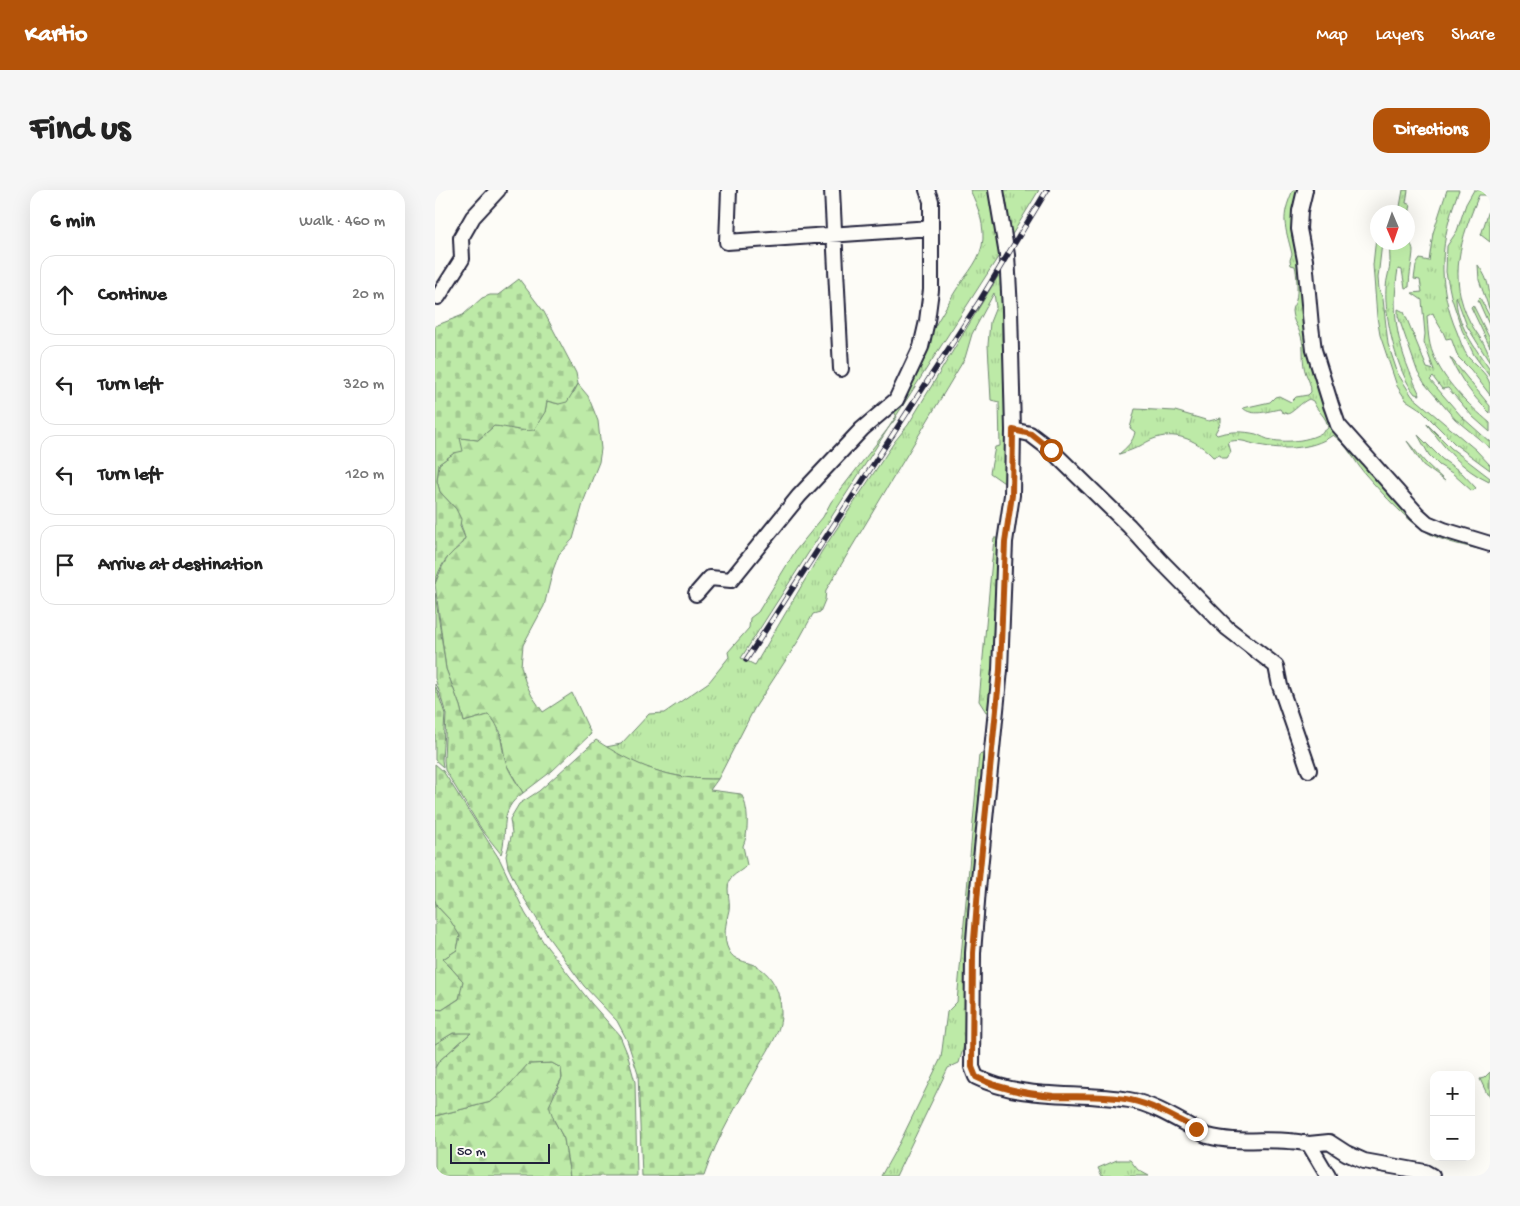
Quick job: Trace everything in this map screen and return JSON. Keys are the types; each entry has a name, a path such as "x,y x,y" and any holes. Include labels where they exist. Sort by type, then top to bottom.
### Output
{"street":[{"path":"438,297 462,259 461,238 473,217 498,190"},
{"path":"729,190 727,242 931,228"},
{"path":"832,190 841,369"},
{"path":"696,594 710,578 731,580 799,496 862,429 896,400 921,347 927,321 931,290 931,201 927,190"},
{"path":"996,190 1007,255 1010,310 1013,430 1012,495 1005,542 1000,670 973,953 971,1050 972,1067 976,1077 988,1083 1025,1092 1053,1096 1094,1096 1130,1100 1155,1108 1206,1135 1222,1138 1295,1140 1309,1144 1329,1142 1346,1154 1364,1161 1425,1172 1432,1176"},
{"path":"1305,190 1300,211 1299,229 1305,260 1314,350 1338,425 1427,523 1490,544"},
{"path":"1013,430 1031,434 1051,450 1129,526 1227,628 1276,666 1309,770"},
{"path":"1309,1144 1328,1176"}],"green space":[{"path":"970,190 989,190 1000,254 896,416 891,406 945,309 980,253 983,239 982,225"},
{"path":"1002,190 1039,190 1010,238"},
{"path":"1293,190 1303,190 1324,399 1419,520 1490,547 1490,552 1441,539 1425,531 1380,491 1365,474 1343,443 1333,435 1315,444 1295,448 1232,441 1228,442 1231,452 1227,458 1222,458 1220,455 1213,457 1201,446 1187,439 1164,436 1119,454 1133,439 1135,432 1130,428 1135,409 1175,411 1209,421 1221,418 1215,433 1217,435 1241,432 1256,434 1271,440 1293,441 1316,436 1328,428 1324,417 1313,401 1309,399 1288,414 1280,409 1255,413 1243,408 1270,402 1279,396 1291,402 1296,397 1308,395 1311,392 1304,365 1302,341 1293,319 1292,311 1297,297 1297,278 1295,266 1291,265 1290,260 1292,254 1287,236 1285,215"},
{"path":"1403,190 1408,190 1406,203 1411,205 1400,205"},
{"path":"1447,190 1459,190 1444,243 1443,279 1446,296 1450,314 1463,348 1468,357 1484,373 1490,384 1490,395 1471,370 1458,357 1451,338 1446,339 1433,313 1427,316 1429,340 1433,354 1443,374 1465,400 1490,423 1490,432 1473,417 1448,388 1442,389 1433,377 1430,380 1462,417 1490,442 1490,448 1455,419 1425,384 1418,373 1398,316 1398,309 1404,312 1427,368 1434,370 1424,342 1422,300 1412,293 1422,292 1420,280 1414,279 1416,265 1420,259 1429,261 1433,233"},
{"path":"1474,190 1490,190 1490,195 1479,195 1462,242 1458,274 1459,290 1470,322 1486,347 1490,363 1467,326 1456,296 1459,316 1467,335 1490,370 1490,377 1474,355 1462,330 1451,296 1446,272 1447,246 1457,231 1466,204"},
{"path":"1490,207 1490,242 1481,235"},
{"path":"1375,250 1381,250 1378,278 1379,289 1383,299 1388,344 1398,374 1412,396 1476,450 1490,465 1490,470 1456,445 1420,409 1406,400 1397,386 1380,335 1373,265"},
{"path":"1390,250 1413,250 1409,287 1405,288 1402,270 1398,269 1395,303 1398,334 1402,349 1420,395 1415,394 1409,385 1397,359 1393,344 1386,300 1386,285 1390,265"},
{"path":"1478,265 1489,287 1490,311 1479,280"},
{"path":"1003,268 1002,339 1006,401 1007,485 990,473 995,447 1000,446 999,402 991,400 988,345 990,322 996,307 994,293 972,334 965,358 826,590 825,600 820,612 813,614 797,643 754,709 718,779 688,778 660,772 619,755 606,747 621,744 649,714 664,713 709,682 729,657 728,652 749,628 750,618 758,612 796,550 823,517 831,502 888,428 741,658 755,665 822,551 895,441 908,425"},
{"path":"519,279 544,312 576,373 578,384 567,402 559,404 547,401 545,412 534,430 494,426 478,440 460,438 463,451 454,453 439,464 437,481 440,492 456,509 461,519 460,526 465,538 443,564 435,584 435,326 463,315 482,298 498,295"},
{"path":"1480,298 1490,317 1490,327 1478,300"},
{"path":"1473,305 1490,339 1490,347 1471,307"},
{"path":"1450,357 1490,406 1490,413 1467,387"},
{"path":"578,384 588,396 598,421 601,449 599,462 584,500 573,539 559,554 544,606 523,645 521,666 532,696 543,712 572,693 591,734 552,771 523,793 506,764 500,731 488,715 464,722 446,669 435,584 449,555 460,546 465,538 456,509 440,492 437,481 439,464 454,453 460,438 478,440 494,426 521,431 545,412 547,401 559,404 574,392"},
{"path":"1426,423 1451,448 1490,478 1489,482 1462,464 1446,449"},
{"path":"1418,435 1442,459 1461,472 1476,488 1472,491 1452,473 1439,465 1429,455"},
{"path":"1407,441 1425,462 1445,481 1423,465"},
{"path":"994,538 999,538 997,615 991,712 986,712 979,701"},
{"path":"435,593 446,669 464,722 488,715 493,720 499,730 507,766 523,793 515,800 507,814 501,854 482,830 445,770 446,714 435,678"},
{"path":"435,684 445,714 443,767 435,760"},
{"path":"596,740 625,757 654,770 684,777 718,779 710,790 741,794 746,805 747,827 743,846 747,865 732,877 728,885 729,906 725,930 726,941 729,951 734,957 754,965 770,978 777,991 781,1005 781,1019 774,1039 722,1133 704,1176 642,1176 638,1074 627,1040 617,1021 584,986 548,937 519,890 508,867 506,856 512,833 510,819 519,804 539,791"},
{"path":"985,753 975,880 968,1031 959,1063 948,1068 896,1176 881,1176 900,1142 941,1058 947,1012 957,1002 979,755"},
{"path":"435,764 443,771 500,860 525,913 544,943 591,1003 620,1036 635,1082 637,1176 570,1176 564,1139 549,1106 562,1078 561,1068 552,1063 528,1064 503,1092 491,1102 435,1116 435,1068 439,1061 471,1033 453,1033 435,1044 435,1009 442,1010 459,999 463,981 443,959 457,950 460,936 450,920 437,906 435,900"},
{"path":"435,900 437,906 460,935 457,950 443,959 463,981 460,998 442,1010 435,1009"},
{"path":"472,1032 439,1061 435,1068 435,1044 453,1033"},
{"path":"552,1063 561,1068 562,1078 554,1092 554,1120 564,1139 570,1176 435,1176 435,1116 491,1102 528,1064"},
{"path":"1490,1072 1490,1096 1487,1094 1480,1079"},
{"path":"1117,1160 1130,1160 1138,1170 1149,1176 1102,1176 1098,1168"}],"railway":[{"path":"746,660 979,302 1047,190"}],"route":[{"path":"1051,450 1031,434 1013,430 1012,495 1005,542 1000,670 973,953 972,1067 976,1077 988,1083 1025,1092 1053,1096 1094,1096 1130,1100 1155,1108 1196,1129"}]}
